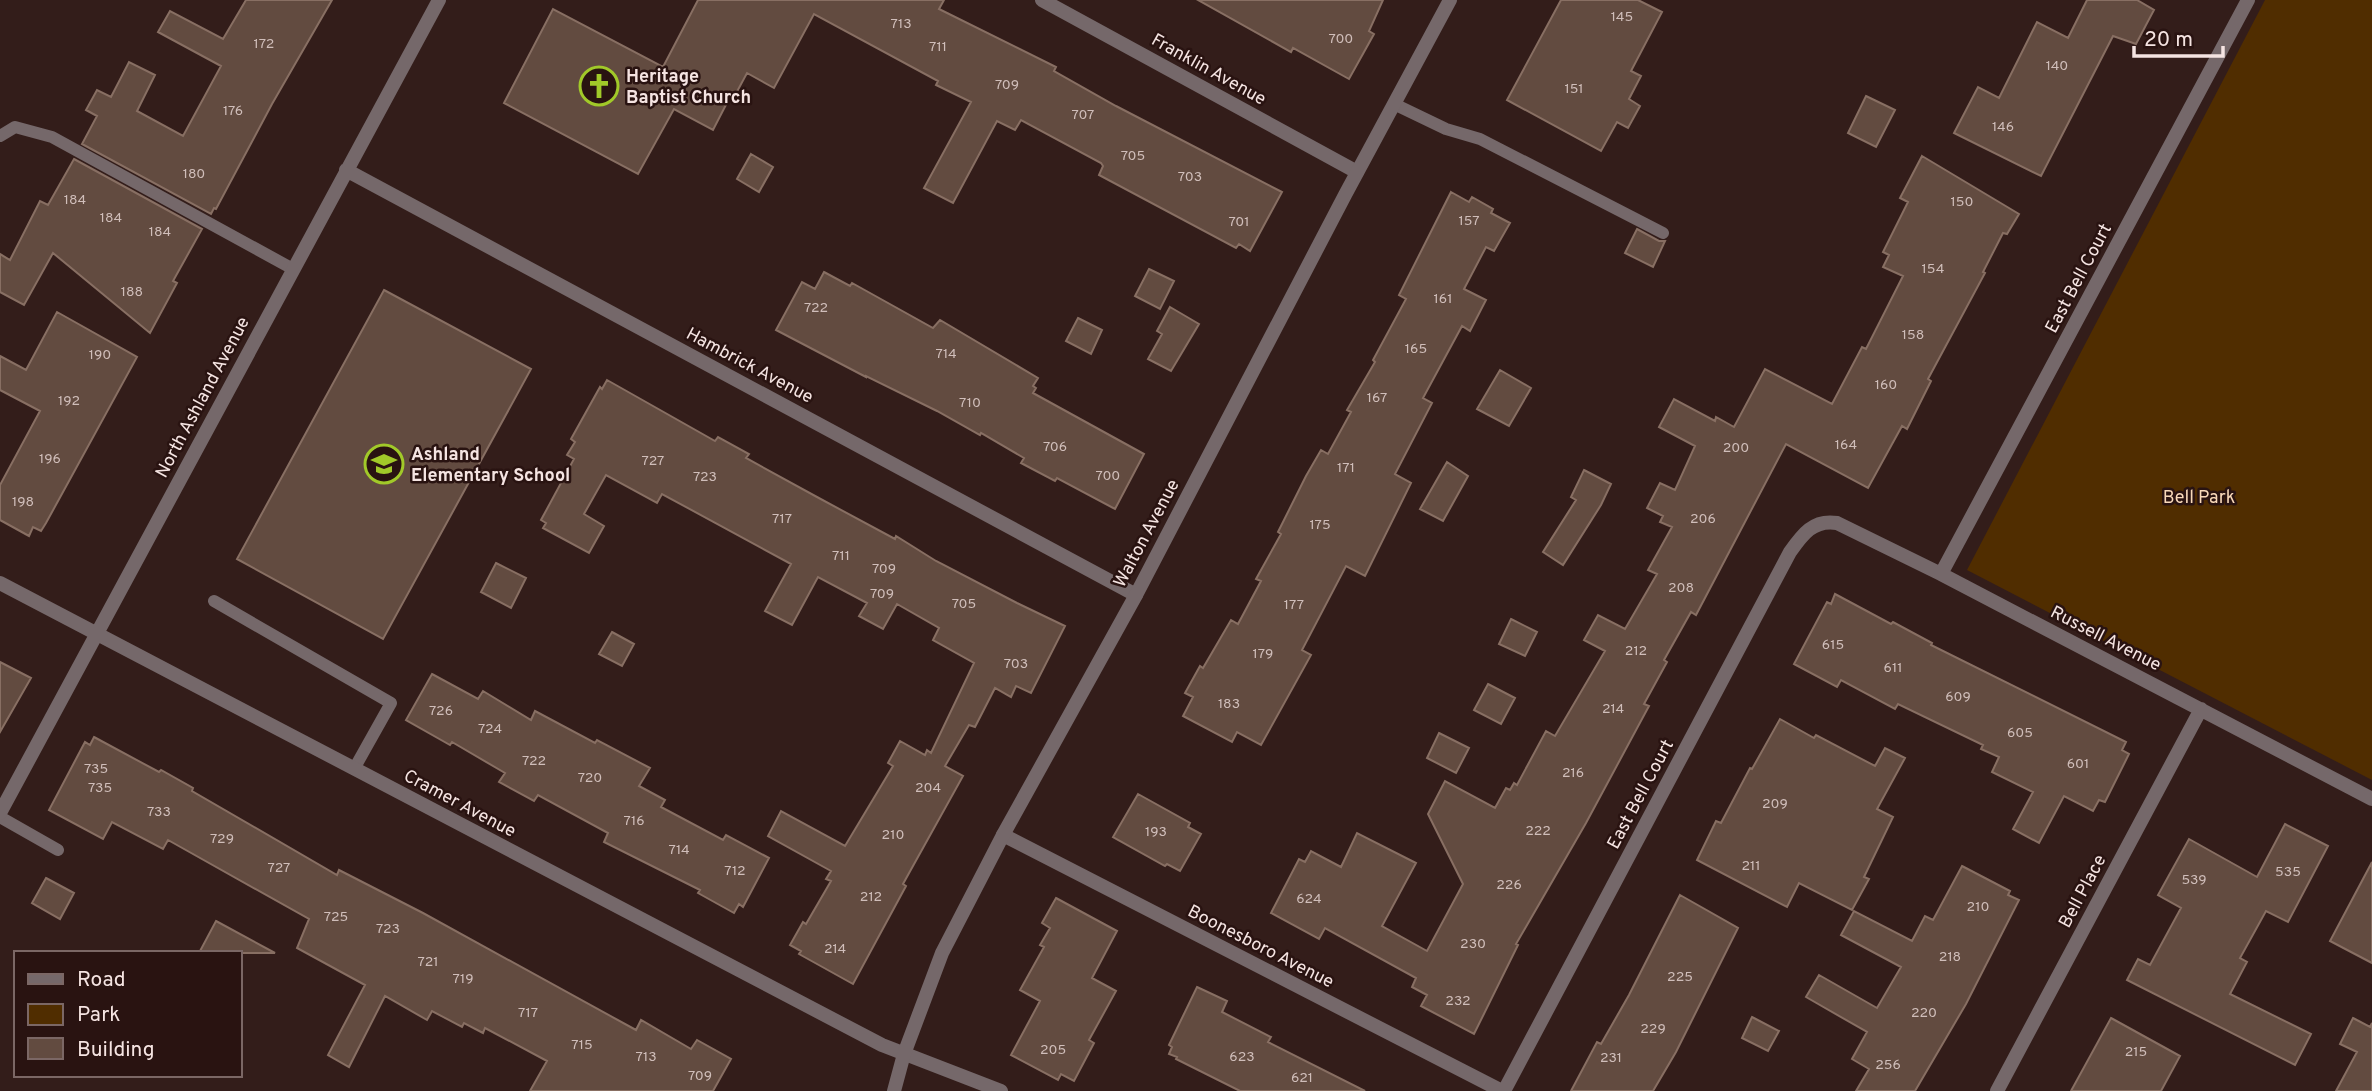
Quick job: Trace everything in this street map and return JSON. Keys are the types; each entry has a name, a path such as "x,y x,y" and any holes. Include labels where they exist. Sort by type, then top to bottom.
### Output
{"street":[{"name":"North Ashland Avenue","path":"0,815 439,0"},
{"name":"Franklin Avenue","path":"1042,0 1357,172"},
{"name":"Walton Avenue","path":"894,1091 904,1055 942,953 1003,835 1136,595 1450,0"},
{"name":"East Bell Court","path":"1941,574 2248,0"},
{"name":"Hambrick Avenue","path":"346,170 1136,595"},
{"name":"East Bell Court","path":"1503,1091 1790,552 1803,534 1819,523"},
{"name":"Russell Avenue","path":"1819,523 1837,523 1941,574 2372,799"},
{"name":"Cramer Avenue","path":"0,583 95,635 904,1055 1001,1091"},
{"name":"Bell Place","path":"1997,1091 2201,709"},
{"name":"Boonesboro Avenue","path":"1003,835 1503,1091"}],"lane":[{"path":"1394,104 1446,129 1480,139 1663,233"},
{"path":"0,135 15,127 52,137 293,268"},
{"path":"214,601 391,703 354,769"},
{"path":"0,815 58,850"}],"green space":[{"name":"Bell Park","path":"2265,0 2372,0 2372,780 1967,570"}],"building":[{"path":"246,0 332,0 211,214 82,144 97,116 86,110 97,90 111,97 129,62 155,75 137,111 183,136 221,66 158,32 170,11 223,39"},
{"path":"698,0 944,0 939,9 1056,67 1054,71 1116,106 1282,192 1250,251 1239,244 1236,248 1099,175 1103,166 1101,163 1021,120 1015,130 997,121 953,203 924,188 971,102 936,85 938,81 814,14 774,88 747,73 733,99 730,97 713,130 674,109 638,174 504,103 553,9 663,67"},
{"path":"1198,0 1383,0 1369,31 1374,34 1349,79 1293,48 1291,52"},
{"path":"1561,0 1638,0 1662,12 1631,71 1641,76 1629,99 1640,106 1628,128 1617,122 1601,151 1507,100"},
{"path":"2087,0 2137,0 2154,10 2136,44 2113,36 2041,176 1954,133 1978,87 1999,98 2037,22 2068,38"},
{"path":"1866,96 1895,110 1876,147 1848,133"},
{"path":"751,154 773,167 759,192 737,179"},
{"path":"1922,156 2019,214 2007,234 2003,233 1983,272 1985,273 1928,379 1931,381 1907,429 1902,426 1868,488 1786,444 1696,615 1691,612 1664,660 1667,662 1644,704 1649,706 1516,944 1518,945 1474,1034 1421,1006 1427,995 1412,987 1416,978 1325,928 1319,939 1271,913 1299,859 1305,862 1311,851 1341,867 1357,833 1416,863 1382,926 1427,951 1463,884 1428,814 1445,781 1495,808 1506,788 1510,790 1514,783 1517,785 1546,731 1555,736 1605,651 1584,640 1598,615 1625,629 1657,574 1648,570 1672,527 1660,522 1663,516 1647,508 1660,483 1675,490 1695,446 1659,427 1674,399 1715,421 1716,417 1734,427 1765,369 1832,404 1862,347 1866,349 1903,276 1883,267 1889,255 1883,252 1908,202 1900,198"},
{"path":"74,159 202,229 173,281 177,283 150,333 53,253 24,305 0,292 0,254 10,260 40,201 48,205"},
{"path":"1451,192 1469,202 1472,197 1493,209 1491,213 1510,223 1494,251 1486,247 1464,289 1486,300 1470,331 1462,326 1423,398 1432,403 1395,474 1411,483 1365,576 1346,566 1302,650 1311,655 1261,745 1237,732 1232,742 1183,716 1193,697 1185,693 1231,620 1238,624 1261,581 1256,579 1281,534 1278,532 1306,476 1321,450 1328,454 1351,412 1347,410 1375,362 1373,360 1406,299 1399,295"},
{"path":"1637,229 1659,241 1665,241 1653,267 1625,253"},
{"path":"1149,269 1174,281 1160,309 1135,296"},
{"path":"824,272 850,286 852,283 933,328 940,320 1038,378 1033,386 1036,388 1033,393 1144,454 1115,509 1057,478 1055,481 1021,463 1024,458 981,433 980,435 776,330 802,282 815,289"},
{"name":"Ashland Elementary School","path":"384,290 531,369 383,639 237,559"},
{"path":"1170,307 1199,324 1171,371 1148,359 1162,334 1157,331"},
{"path":"57,312 137,357 46,523 41,531 33,527 29,536 0,520 0,485 40,411 0,390 0,356 26,370"},
{"path":"1078,318 1102,330 1091,354 1066,341"},
{"path":"1500,370 1531,388 1509,426 1477,409"},
{"path":"607,380 715,441 718,437 749,454 746,458 895,539 896,536 936,561 1065,626 1031,693 1016,686 1011,697 995,688 975,727 969,725 945,766 963,776 903,884 906,886 853,984 799,954 801,951 790,945 803,922 806,924 831,881 826,879 831,871 768,836 781,811 845,846 893,766 888,763 900,741 925,755 927,750 931,753 974,663 933,640 939,628 897,604 883,629 859,616 867,603 818,577 792,625 765,611 791,564 662,494 657,503 606,475 584,514 604,526 589,553 543,528 546,523 541,520 574,459 567,455 575,442 571,439 600,387 602,389"},
{"path":"1447,462 1468,476 1443,521 1420,509"},
{"path":"1584,470 1611,484 1601,505 1563,565 1543,552 1576,500 1571,497"},
{"path":"496,563 526,578 511,608 481,592"},
{"path":"1835,594 2126,742 2122,750 2129,754 2105,802 2099,800 2093,811 2064,796 2039,843 2013,829 2033,792 1992,772 1999,757 1981,749 1983,745 1898,704 1895,709 1841,680 1837,687 1794,664 1827,602 1831,604"},
{"path":"1511,619 1537,632 1525,656 1499,644"},
{"path":"612,632 634,644 622,666 599,654"},
{"path":"0,662 31,678 0,732"},
{"path":"432,674 478,699 483,691 531,720 535,711 650,768 639,786 665,800 661,807 723,840 726,835 769,858 743,907 739,904 734,913 698,893 700,890 604,842 608,833 538,795 534,801 499,782 505,773 452,742 450,745 406,720"},
{"path":"1488,684 1515,698 1501,724 1474,710"},
{"path":"1780,719 1875,766 1885,748 1905,758 1877,809 1893,817 1864,877 1869,879 1852,910 1799,883 1787,907 1697,860 1716,821 1721,823"},
{"path":"1439,733 1469,748 1456,773 1427,758"},
{"path":"94,737 193,788 192,791 337,875 339,870 423,913 636,1030 641,1020 691,1049 697,1040 731,1059 713,1091 530,1091 547,1061 485,1028 483,1033 464,1023 462,1027 432,1011 427,1020 385,996 349,1067 328,1055 365,985 297,948 309,919 168,840 163,849 112,822 103,839 49,810 85,742 90,745"},
{"path":"1138,794 1190,823 1188,827 1201,834 1180,871 1167,864 1165,866 1113,837"},
{"path":"2285,824 2328,846 2288,922 2266,911 2240,958 2247,962 2230,994 2311,1034 2295,1065 2127,980 2138,959 2150,965 2181,908 2158,895 2189,839 2257,877"},
{"path":"2372,862 2372,963 2330,941"},
{"path":"1962,866 2010,891 2008,895 2019,900 1966,1004 1915,1091 1856,1091 1869,1069 1852,1059 1867,1032 1806,997 1819,975 1877,1008 1901,967 1841,935 1854,911 1912,941 1925,916 1933,920"},
{"path":"46,878 74,893 60,919 32,903"},
{"path":"1680,895 1738,928 1676,1052 1653,1091 1571,1091 1597,1042 1601,1044 1629,995"},
{"path":"1056,898 1117,931 1092,978 1116,991 1089,1040 1094,1043 1074,1081 1061,1074 1058,1080 1011,1055 1040,1001 1020,990 1044,947 1040,945 1050,928 1042,923"},
{"path":"216,921 275,953 242,951 200,951"},
{"path":"1197,987 1227,1001 1222,1012 1271,1037 1268,1042 1365,1091 1240,1091 1176,1059 1177,1057 1169,1054 1172,1047 1169,1045"},
{"path":"1752,1017 1779,1031 1768,1051 1742,1038"},
{"path":"2111,1018 2180,1056 2161,1091 2071,1091"},
{"path":"2353,1018 2370,1027 2372,1023 2372,1091 2336,1091 2357,1052 2340,1044"}],"place":[{"name":"Heritage Baptist Church","path":"599,86"},
{"name":"Ashland Elementary School","path":"384,464"}]}
